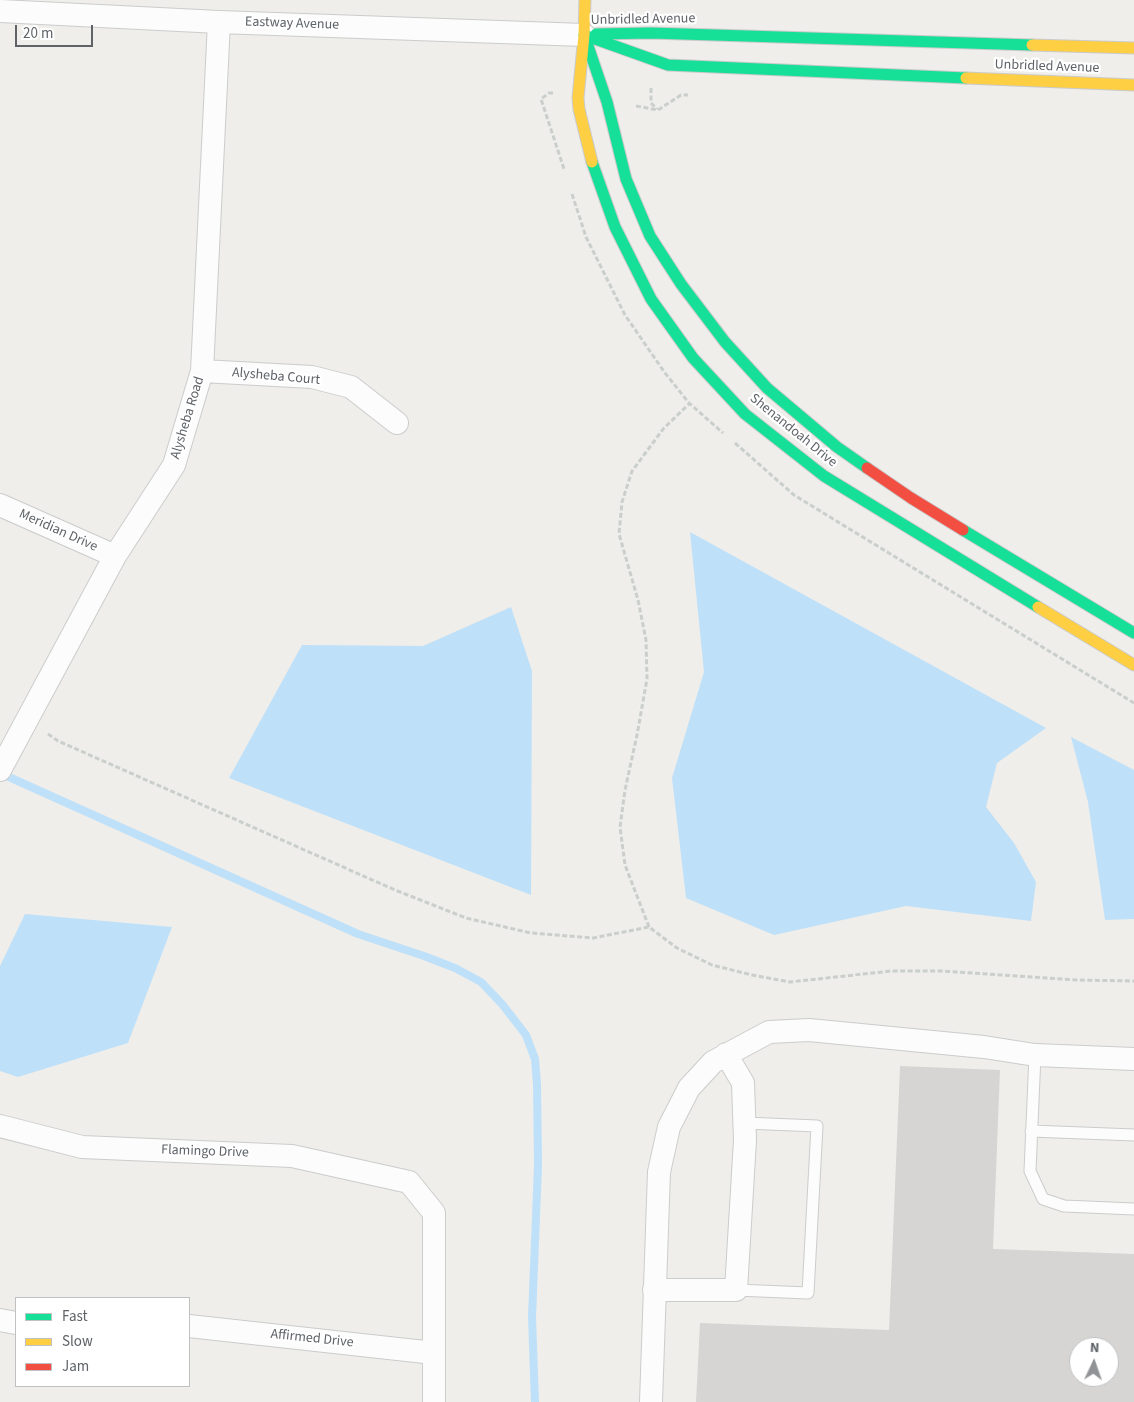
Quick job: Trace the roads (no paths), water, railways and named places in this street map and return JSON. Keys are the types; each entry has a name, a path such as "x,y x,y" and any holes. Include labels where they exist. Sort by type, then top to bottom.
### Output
{"street":[{"name":"Shenandoah Drive","path":"585,0 578,98 593,166 615,227 651,299 693,358 745,414 824,476 1134,665"},
{"name":"Eastway Avenue","path":"0,11 219,22 584,35"},
{"name":"Alysheba Road","path":"0,770 116,556 174,465 202,370 219,22"},
{"name":"Unbridled Avenue","path":"584,35 651,33 1134,48"},
{"name":"Shenandoah Drive","path":"584,35 607,102 626,179 650,236 681,284 724,342 767,388 837,447 911,498 1134,633"},
{"name":"Unbridled Avenue","path":"584,35 668,66 1134,86"},
{"name":"Alysheba Court","path":"202,370 312,377 351,387 397,423"},
{"name":"Meridian Drive","path":"0,505 116,556"},
{"path":"651,1402 659,1172 670,1127 689,1088 713,1062 769,1032 809,1030 984,1047 1035,1055 1134,1059"},
{"path":"654,1290 736,1290 745,1140 743,1084 726,1054"},
{"name":"Flamingo Drive","path":"0,1126 82,1147 292,1156 409,1182 434,1213 434,1352"},
{"path":"0,1320 15,1323"},
{"name":"Affirmed Drive","path":"190,1326 434,1352"},
{"path":"434,1352 434,1402"}],"lane":[{"path":"1035,1055 1030,1172 1043,1199 1064,1206 1134,1209"},
{"path":"736,1290 808,1293 817,1136 817,1126 744,1123"},
{"path":"1031,1131 1134,1135"}],"water":[{"path":"690,532 1046,728 997,763 986,807 1014,843 1036,882 1031,921 906,906 774,935 686,898 672,778 704,672"},
{"path":"511,607 532,671 531,895 229,778 302,645 423,646"},
{"path":"1071,737 1134,770 1134,919 1105,920 1088,802"},
{"path":"25,914 172,927 128,1043 18,1077 0,1071 0,966"}],"waterway":[{"path":"0,773 358,934 455,968 481,982 502,1004 526,1035 535,1059 538,1166 532,1317 535,1402"}]}
